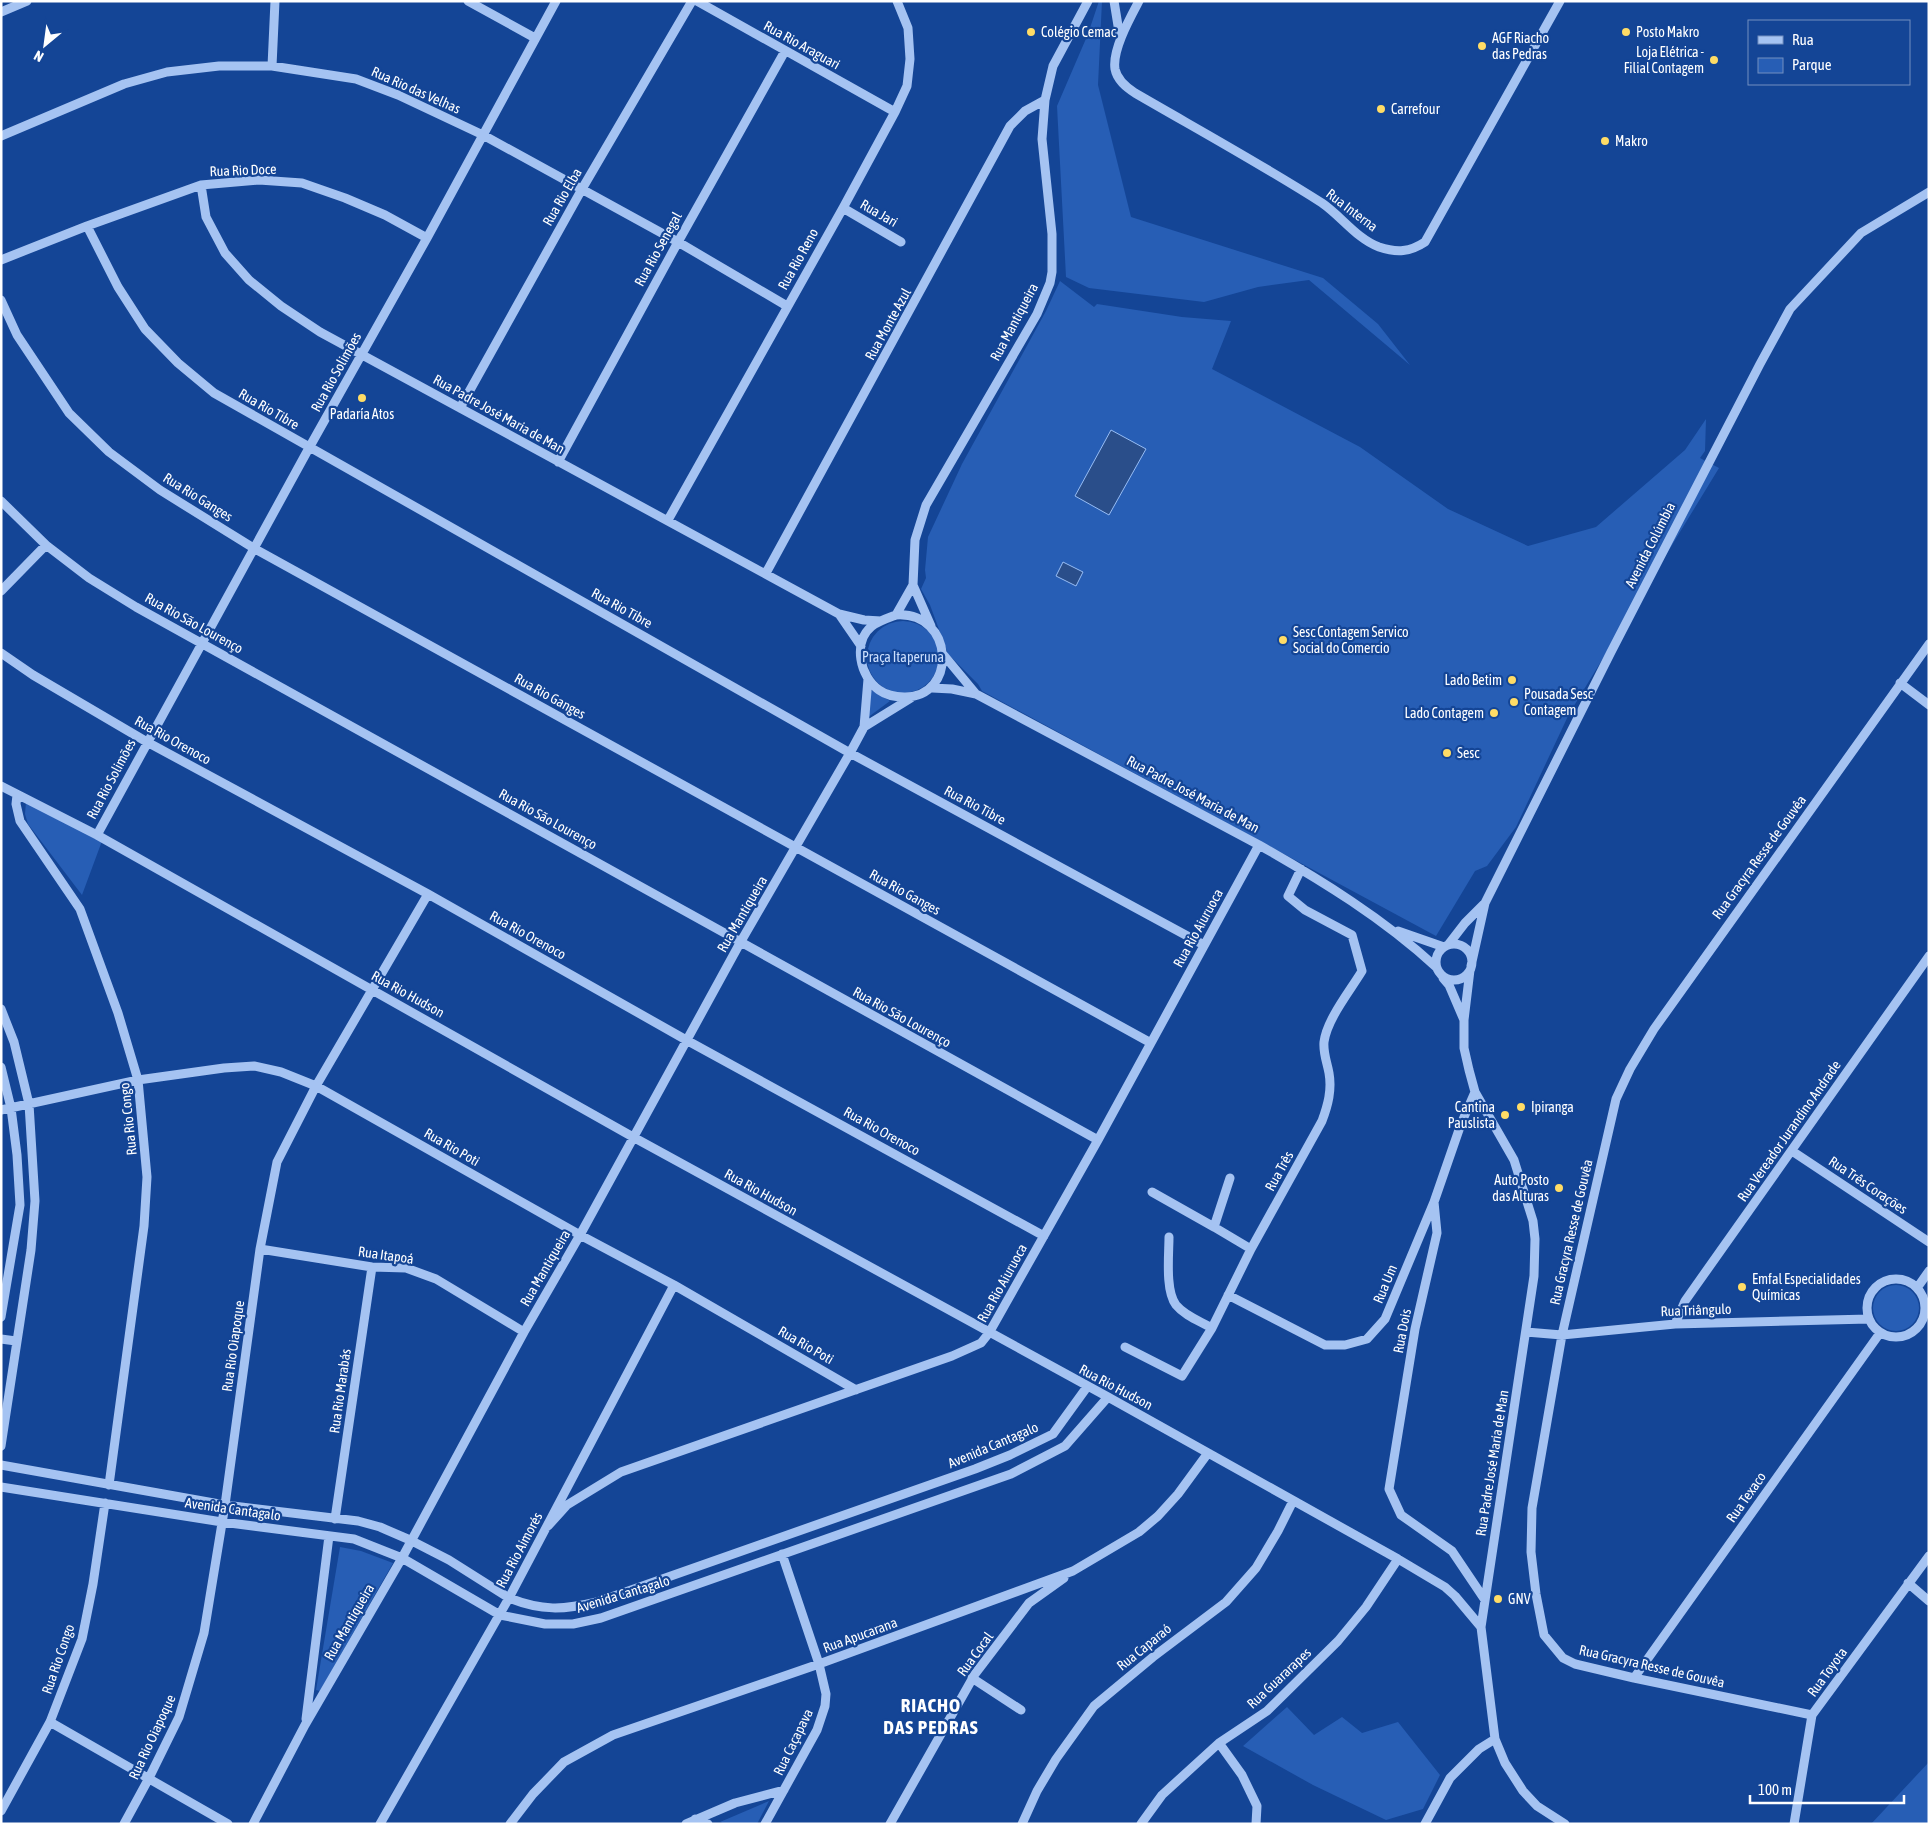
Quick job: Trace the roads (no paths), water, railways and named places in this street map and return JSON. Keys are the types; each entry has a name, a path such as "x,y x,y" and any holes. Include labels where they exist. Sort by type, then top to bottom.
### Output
{"street":[{"path":"1,12 27,1"},
{"path":"272,66 275,1"},
{"path":"468,1 535,38"},
{"name":"Rua Rio Solimões","path":"97,835 556,1"},
{"name":"Rua Rio Elba","path":"460,408 582,189 692,1"},
{"name":"Rua Rio Araguari","path":"697,1 895,112"},
{"name":"Rua Rio Reno","path":"668,520 843,208 907,86 910,59 908,28 898,1"},
{"name":"Rua Mantiqueira","path":"931,626 913,585 915,540 926,505 1037,314 1050,283 1052,272 1052,234 1042,139 1045,100 1053,66 1088,1"},
{"name":"Rua Interna","path":"1114,1 1120,38"},
{"name":"Rua Interna","path":"1138,1 1120,38 1114,67 1121,82 1127,88 1323,204 1360,235 1377,246 1402,252 1414,249 1425,242 1560,1"},
{"name":"Rua Rio Senegal","path":"558,462 785,51"},
{"name":"Rua Rio das Velhas","path":"1,136 124,84 168,72 219,66 272,66 356,79 398,95 483,135 678,242 787,306"},
{"name":"Rua Monte Azul","path":"766,573 1010,126 1025,111 1045,100"},
{"name":"Rua Rio Doce","path":"1,260 87,226 201,185 259,180 302,183 369,208 427,238"},
{"name":"Rua Padre José Maria de Man","path":"201,185 206,217 225,253 249,280 281,306 320,332 839,614 864,620 881,621"},
{"name":"Avenida Colúmbia","path":"1471,968 1485,902 1620,635 1790,309 1861,233 1929,192"},
{"name":"Rua Jari","path":"843,208 901,242"},
{"name":"Rua Rio Tibre","path":"87,226 118,287 145,329 178,363 214,393 850,753 1204,945"},
{"name":"Rua Rio Ganges","path":"1,300 17,335 69,413 109,452 160,490 255,549 1151,1043"},
{"name":"Rua Rio São Lourenço","path":"1,500 46,545 88,578 136,607 1098,1140"},
{"path":"1,591 46,545"},
{"name":"Rua Mantiqueira","path":"896,615 913,585"},
{"name":"Rua Padre José Maria de Man","path":"839,614 861,646"},
{"path":"864,727 911,698 923,694 932,688 940,674 942,653 937,634 931,626 919,618 896,615 871,627 861,646 860,655 868,679 880,691 891,696 911,698"},
{"name":"Rua Gracyra Resse de Gouvêa","path":"1812,1716 1634,1678 1575,1664 1563,1658 1544,1636 1540,1621 1530,1552 1532,1508 1562,1335 1616,1099 1630,1069 1654,1028 1929,644"},
{"name":"Rua Rio Orenoco","path":"1,653 33,675 147,742 428,894 688,1041 1044,1236"},
{"name":"Rua Padre José Maria de Man","path":"942,653 976,694"},
{"name":"Rua Mantiqueira","path":"253,1824 305,1725 402,1558 410,1540 524,1332 688,1041 740,943 864,727 868,679"},
{"path":"1900,684 1929,705"},
{"name":"Rua Padre José Maria de Man","path":"932,688 952,689 976,694 1259,845 1301,869 1391,928 1436,967"},
{"path":"1,786 17,795"},
{"name":"Rua Rio Hudson","path":"17,795 97,835 633,1137 989,1334 1108,1397 1398,1559 1445,1587 1460,1601 1481,1627"},
{"name":"Rua Rio Congo","path":"17,795 16,804 20,821 80,910 113,998 138,1080 148,1177 144,1226 109,1485"},
{"name":"Rua Rio Aiuruoca","path":"548,1526 567,1505 622,1472 952,1356 981,1343 989,1334 1098,1140 1259,845"},
{"name":"Rua Três","path":"1126,1347 1182,1376 1212,1328 1251,1249 1322,1122 1330,1099 1324,1040 1329,1025 1362,971 1352,934 1305,910 1288,896 1301,869"},
{"name":"Rua Rio Oiapoque","path":"124,1824 179,1717 204,1633 225,1505 260,1249 277,1162 316,1086 428,894"},
{"path":"1464,1020 1449,986 1436,967 1436,958 1485,902"},
{"name":"Rua Padre José Maria de Man","path":"1391,928 1446,946"},
{"path":"1446,946 1462,946 1470,954 1471,968 1464,1020 1464,1048 1475,1092"},
{"name":"Rua Vereador Jurandino Andrade","path":"1675,1324 1685,1301 1929,956"},
{"path":"1442,976 1458,980 1463,978 1471,968"},
{"path":"1,1009 14,1042 29,1104 35,1200 31,1250 1,1446"},
{"name":"Rua Rio Poti","path":"6,1109 138,1080 224,1068 254,1066 281,1072 316,1086 580,1235 674,1285 856,1390"},
{"path":"1,1067 6,1109 17,1155 20,1205 1,1317"},
{"name":"Rua Padre José Maria de Man","path":"1475,1092 1514,1160 1533,1221 1535,1239 1534,1276 1481,1627 1495,1739 1505,1763 1523,1791 1537,1806 1553,1821 1565,1824"},
{"name":"Rua Um","path":"1228,1294 1325,1346 1346,1346 1367,1339 1385,1319 1434,1202 1461,1124 1475,1092"},
{"name":"Rua Três Corações","path":"1792,1151 1929,1242"},
{"path":"1214,1227 1230,1178"},
{"path":"1152,1192 1251,1249"},
{"name":"Rua Dois","path":"1434,1202 1437,1233 1415,1329 1389,1489 1401,1515 1452,1551 1485,1600"},
{"path":"1169,1237 1170,1291 1176,1304 1186,1314 1212,1328"},
{"name":"Rua Itapoá","path":"260,1249 372,1268 406,1268 436,1279 524,1332"},
{"name":"Rua Rio Marabás","path":"335,1519 372,1268"},
{"path":"1923,1292 1910,1282 1893,1279 1876,1286 1867,1301 1866,1311 1873,1326 1880,1333 1888,1337 1898,1338 1915,1330 1925,1314 1923,1292 1929,1271"},
{"name":"Rua Rio Aimorés","path":"380,1824 500,1615 674,1285"},
{"name":"Rua Triângulo","path":"1526,1332 1562,1335 1675,1324 1869,1319"},
{"name":"Rua Texaco","path":"1634,1678 1880,1333"},
{"path":"1,1338 16,1341"},
{"name":"Avenida Cantagalo","path":"1,1465 225,1505 358,1521 380,1527 410,1540 449,1560 509,1598 540,1608 570,1608 597,1602 1010,1456 1053,1434 1087,1387"},
{"name":"Avenida Cantagalo","path":"1,1487 222,1522 354,1539 402,1558 500,1615 545,1624 573,1624 601,1618 1011,1474 1065,1446 1108,1397"},
{"name":"Rua Apucarana","path":"510,1824 533,1794 564,1762 614,1735 819,1664 1073,1571 1139,1532 1158,1516 1178,1494 1208,1453"},
{"name":"Rua Caparaó","path":"1022,1824 1042,1783 1094,1706 1160,1651 1226,1602 1256,1568 1293,1501"},
{"name":"Rua Rio Congo","path":"1,1811 50,1722 82,1639 93,1584 104,1503"},
{"path":"305,1725 329,1536"},
{"name":"Rua Caçapava","path":"765,1824 817,1730 825,1706 826,1694 825,1681 782,1554"},
{"name":"Rua Toyota","path":"1794,1824 1812,1716 1929,1556"},
{"name":"Rua Guararapes","path":"1141,1824 1162,1795 1219,1743 1267,1711 1338,1641 1366,1607 1398,1559"},
{"name":"Rua Cocal","path":"890,1823 972,1678 1029,1603 1073,1571"},
{"path":"1908,1583 1929,1601"},
{"path":"972,1678 1021,1710"},
{"path":"50,1722 228,1824"},
{"path":"1425,1824 1450,1778 1479,1749 1495,1739"},
{"path":"1219,1743 1242,1775 1257,1806 1256,1824"},
{"path":"686,1824 735,1803 784,1790"},
{"path":"695,1819 708,1824"}],"place":[{"name":"Colégio Cemac","path":"1031,32"},
{"name":"Posto Makro","path":"1626,32"},
{"name":"AGF Riacho das Pedras","path":"1482,46"},
{"name":"Loja Elétrica - Filial Contagem","path":"1714,60"},
{"name":"Carrefour","path":"1381,109"},
{"name":"Makro","path":"1605,141"},
{"name":"Padaría Atos","path":"362,398"},
{"name":"Sesc Contagem Servico Social do Comercio","path":"1283,640"},
{"name":"Lado Betim","path":"1512,680"},
{"name":"Pousada Sesc Contagem","path":"1514,702"},
{"name":"Lado Contagem","path":"1494,713"},
{"name":"Sesc","path":"1447,753"},
{"name":"Ipiranga","path":"1521,1107"},
{"name":"Cantina Pauslista","path":"1505,1115"},
{"name":"Auto Posto das Alturas","path":"1559,1188"},
{"name":"Emfal Especialidades Químicas","path":"1742,1287"},
{"name":"GNV","path":"1498,1599"}],"district":[{"name":"RIACHO DAS PEDRAS","path":"931,1716"}],"park label":[{"name":"Praça Itaperuna","path":"903,657"}]}
